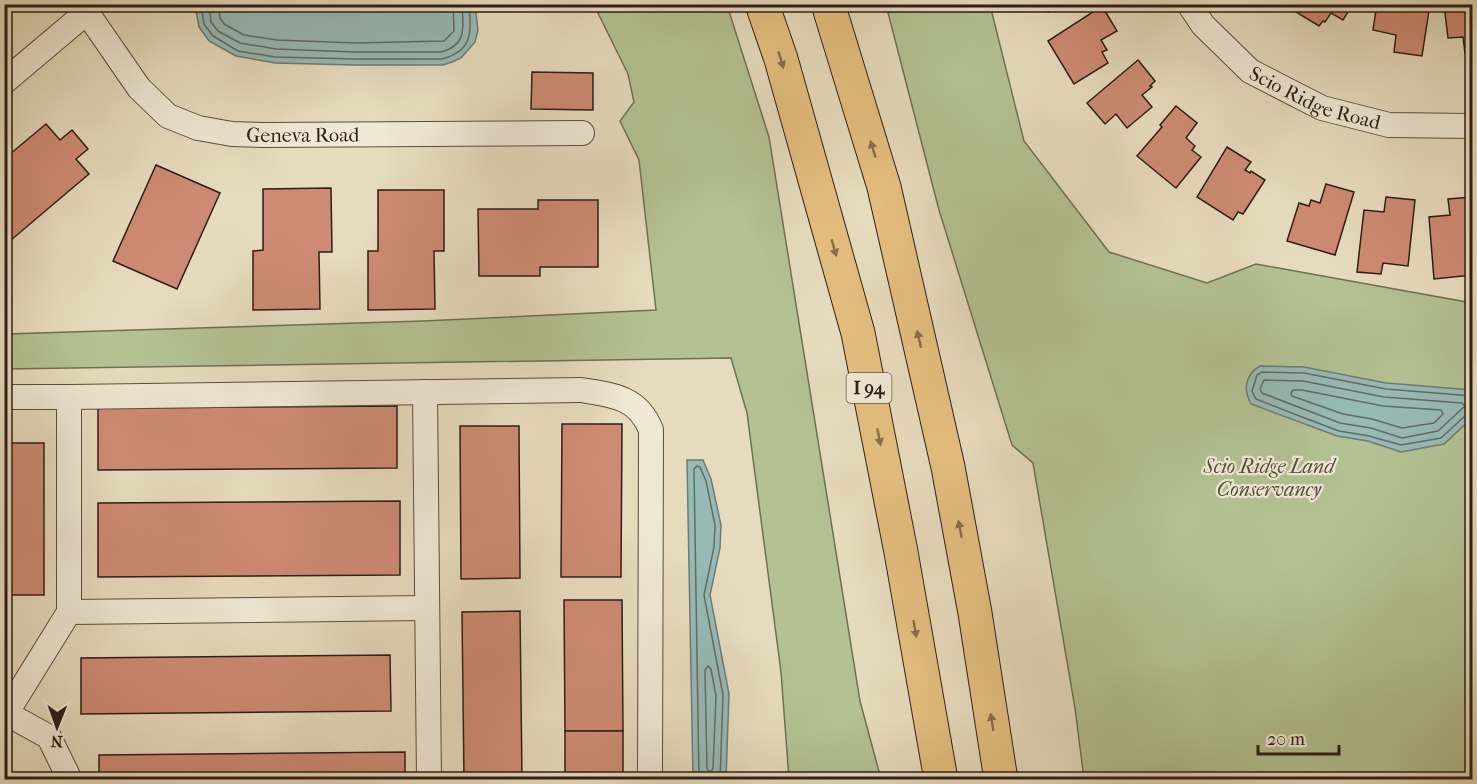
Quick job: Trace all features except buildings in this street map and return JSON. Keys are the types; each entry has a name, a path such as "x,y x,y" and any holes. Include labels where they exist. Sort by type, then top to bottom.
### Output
{"highway":[{"name":"I 94","path":"762,4 781,59 858,333 901,552 941,780"},
{"path":"828,4 884,187 945,456 975,613 1000,780"}],"street":[{"name":"Scio Ridge Road","path":"1189,4 1203,25 1250,71 1322,108 1389,126 1473,126"},
{"path":"4,82 84,8"},
{"name":"Geneva Road","path":"84,8 139,88 168,116 198,128 232,134 264,135 582,133"},
{"path":"4,397 581,390 627,399 645,416 651,430 650,780"},
{"path":"425,392 429,780"},
{"path":"69,397 69,612 5,714 49,737 70,780"},
{"path":"69,612 427,608"}],"green space":[{"path":"594,5 727,5 769,137 860,701 881,779 789,779 781,672 747,413 731,358 5,369 5,334 423,321 656,310 639,160 620,121 634,102 628,74"},
{"name":"Scio Ridge Land Conservancy","path":"886,5 990,5 1024,141 1109,252 1207,283 1256,264 1472,303 1472,779 1084,779 1075,708 1033,463 1012,445 939,210"}],"water":[{"path":"195,5 475,5 478,30 475,42 461,58 443,65 275,63 236,56 209,41 199,27"},
{"path":"1260,366 1304,367 1386,383 1472,390 1472,418 1444,444 1401,452 1368,441 1337,436 1251,404 1246,388 1248,378"},
{"path":"687,460 703,460 711,479 721,525 720,548 710,595 729,694 726,779 693,779"}]}
